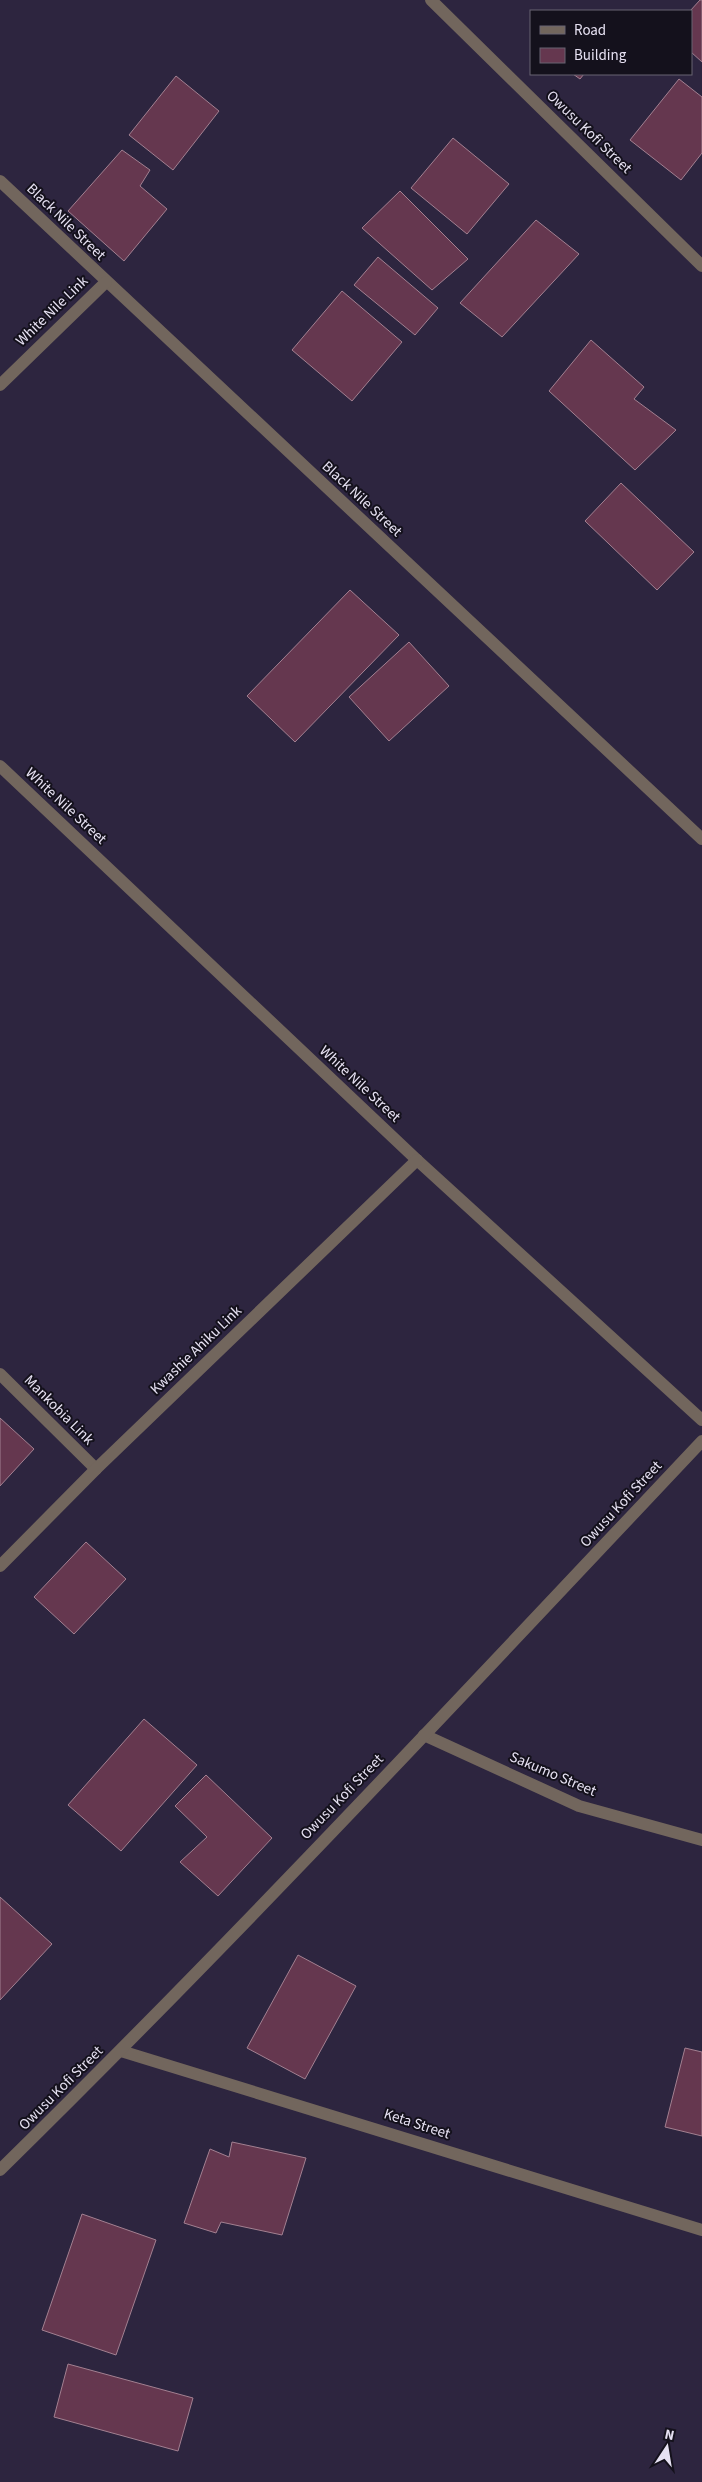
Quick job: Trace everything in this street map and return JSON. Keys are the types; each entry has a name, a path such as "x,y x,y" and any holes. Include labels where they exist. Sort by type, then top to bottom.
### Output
{"street":[{"name":"Owusu Kofi Street","path":"432,0 702,266"},
{"name":"Black Nile Street","path":"0,181 702,839"},
{"name":"White Nile Link","path":"0,385 106,282"},
{"name":"White Nile Street","path":"0,766 416,1160 702,1420"},
{"name":"Kwashie Ahiku Link","path":"0,1566 96,1469 416,1160"},
{"name":"Mankobia Link","path":"0,1374 96,1469"},
{"name":"Owusu Kofi Street","path":"0,2170 121,2051 424,1736 702,1441"},
{"name":"Sakumo Street","path":"424,1736 579,1806 702,1840"},
{"name":"Keta Street","path":"121,2051 398,2134 702,2230"}],"building":[{"path":"702,0 702,62 692,53 691,10"},
{"path":"574,75 583,75 580,79"},
{"path":"176,76 219,111 173,170 129,135"},
{"path":"679,79 702,97 702,153 681,180 630,140"},
{"path":"453,138 509,184 467,234 411,188"},
{"path":"122,150 150,170 140,186 167,209 124,261 68,211"},
{"path":"400,191 468,259 432,290 362,228"},
{"path":"536,220 579,254 502,337 460,303"},
{"path":"378,257 438,308 415,335 354,285"},
{"path":"342,291 402,342 352,401 292,350"},
{"path":"591,340 644,387 634,399 676,430 635,470 549,391"},
{"path":"621,483 694,552 657,590 585,521"},
{"path":"350,590 399,635 295,742 247,696"},
{"path":"409,642 449,686 389,741 349,697"},
{"path":"0,1418 34,1449 0,1486"},
{"path":"86,1542 126,1579 74,1634 34,1597"},
{"path":"144,1719 197,1765 121,1851 68,1805"},
{"path":"206,1775 272,1838 218,1896 180,1862 207,1837 175,1806"},
{"path":"0,1897 52,1944 0,2000"},
{"path":"298,1955 356,1986 305,2079 247,2048"},
{"path":"685,2048 702,2052 702,2136 665,2127"},
{"path":"232,2142 306,2158 282,2235 221,2222 216,2233 184,2223 210,2149 229,2157"},
{"path":"82,2214 156,2240 116,2355 42,2330"},
{"path":"68,2364 193,2398 178,2451 54,2417"}]}
